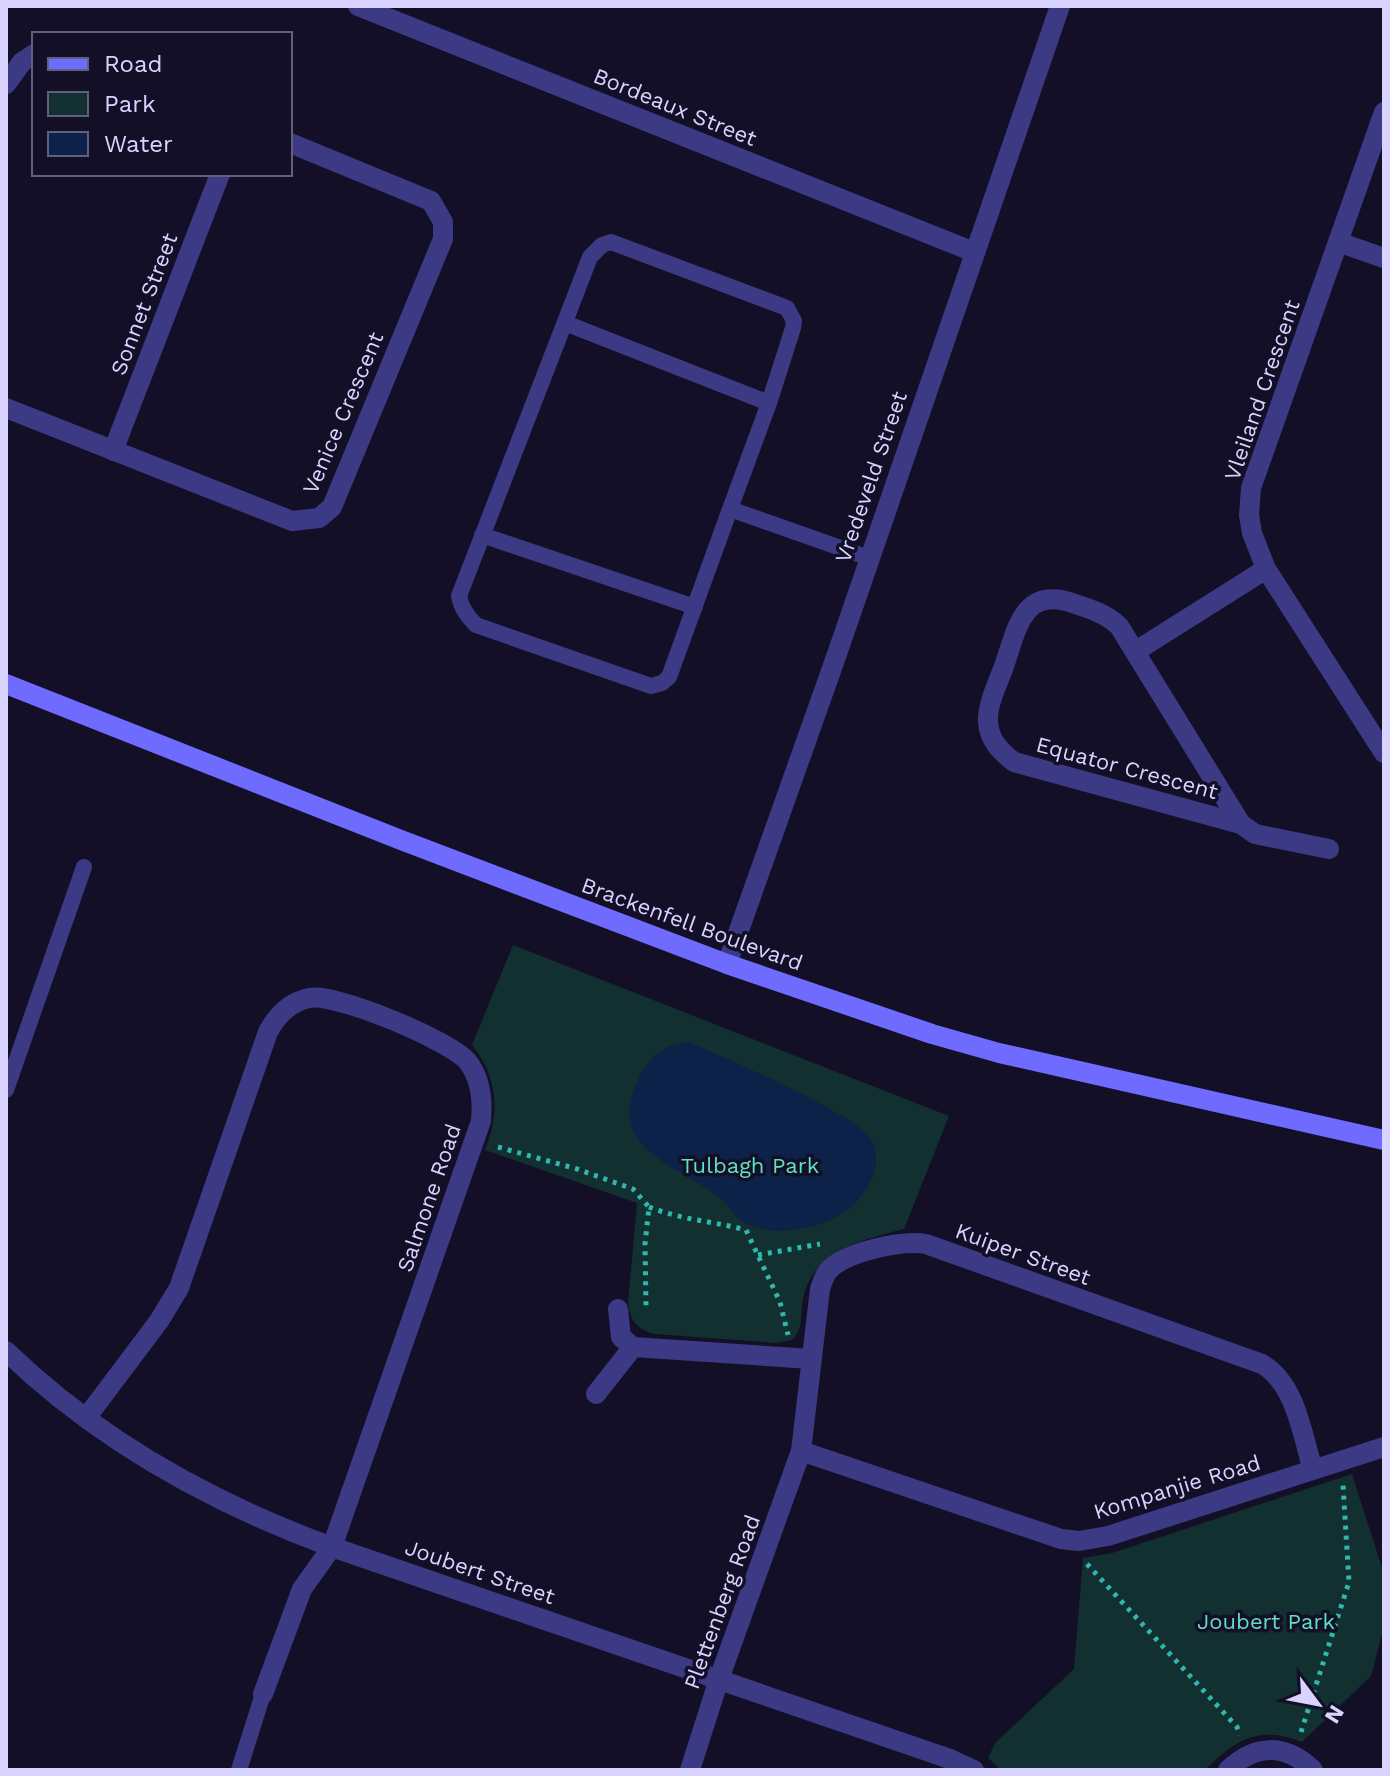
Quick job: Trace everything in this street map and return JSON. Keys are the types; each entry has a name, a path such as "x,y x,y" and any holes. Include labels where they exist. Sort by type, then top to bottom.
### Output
{"street":[{"name":"Bordeaux Street","path":"358,6 974,252"},
{"name":"Vredeveld Street","path":"727,964 1060,6"},
{"path":"6,84 22,62 32,55"},
{"name":"Vleiland Crescent","path":"1384,112 1251,488 1249,515 1252,533 1266,569 1384,753"},
{"name":"Venice Crescent","path":"6,408 292,521 319,518 332,507 443,239 443,222 431,201 292,144"},
{"name":"Sonnet Street","path":"113,451 219,176"},
{"path":"1338,242 1384,258"},
{"path":"1136,651 1266,569"},
{"name":"Equator Crescent","path":"1241,824 1119,626 1104,614 1062,599 1037,602 1022,615 988,712 994,743 1014,762 1241,824 1255,834 1329,849"},
{"name":"Brackenfell Boulevard","path":"6,684 401,840 727,964 917,1029 999,1053 1384,1140"},
{"name":"Salmone Road","path":"86,1418 159,1321 179,1288 268,1032 285,1009 309,998 332,998 454,1048 475,1073 480,1088 483,1104 476,1135 332,1547 302,1589 263,1694"},
{"name":"Kuiper Street","path":"801,1451 823,1279 836,1264 853,1257 898,1243 926,1244 1262,1364 1272,1370 1287,1388 1313,1470"},
{"path":"618,1309 621,1337 642,1347 811,1359"},
{"path":"596,1394 642,1347"},
{"name":"Joubert Street","path":"6,1351 28,1373 86,1418 173,1476 224,1503 332,1547 950,1759 974,1770"},
{"name":"Kompanjie Road","path":"801,1451 1061,1539 1079,1541 1108,1536 1384,1447"},
{"name":"Plettenberg Road","path":"690,1770 719,1679 801,1451"},
{"path":"1235,1764 1265,1750 1293,1755 1313,1770"}],"lane":[{"path":"611,242 787,308 794,321 793,328 769,403 669,677 662,683 651,686 476,625 461,606 459,596 590,257 602,245 611,242"},
{"path":"565,323 769,403"},
{"path":"730,509 869,558"},
{"path":"482,535 695,607"},
{"path":"6,1090 84,867"},
{"path":"239,1770 263,1694"}],"path":[{"path":"476,1135 500,1149 577,1169 633,1189 649,1207 677,1218 716,1222 746,1230 780,1302 789,1339 788,1357"},
{"path":"642,1347 649,1207"},
{"path":"758,1255 811,1244 845,1243 853,1257"},
{"path":"1293,1755 1349,1582 1342,1460"},
{"path":"1079,1541 1087,1565 1237,1727 1241,1739 1235,1764"}],"green space":[{"name":"Tulbagh Park","path":"513,945 949,1116 904,1229 856,1243 828,1258 808,1282 800,1326 792,1340 777,1343 655,1334 643,1330 632,1319 628,1302 637,1203 485,1150 493,1122 494,1096 487,1070 472,1045"},
{"name":"Joubert Park","path":"1352,1474 1384,1574 1384,1626 1371,1676 1302,1742 1273,1735 1249,1738 1227,1750 1205,1770 1001,1770 988,1758 995,1743 1074,1669 1083,1558 1112,1553"}],"water":[{"path":"689,1042 787,1086 860,1128 871,1139 876,1151 876,1163 873,1176 859,1198 839,1216 818,1224 786,1230 754,1227 738,1217 719,1197 648,1150 636,1137 630,1120 631,1099 641,1074 655,1056 674,1045"}]}
